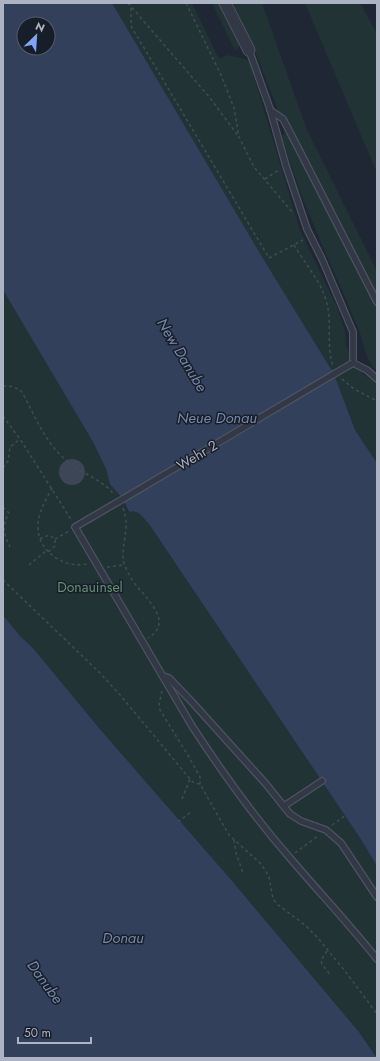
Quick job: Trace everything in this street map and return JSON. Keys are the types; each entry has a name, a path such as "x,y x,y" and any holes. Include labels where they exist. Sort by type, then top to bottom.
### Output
{"street":[{"path":"225,3 249,50"}],"lane":[{"path":"249,50 270,110 286,166 307,229 353,332 353,363 367,370 377,379"},
{"path":"270,110 283,120 377,302"},
{"name":"Wehr 2","path":"75,527 335,372 353,363"},
{"path":"75,527 204,744 247,804 289,858 377,959"},
{"path":"163,676 169,678 192,702 266,784 290,814 301,821 326,830 341,843 377,897"},
{"path":"284,806 322,781"}],"path":[{"path":"128,3 210,98 239,137 254,166 307,229"},
{"path":"186,3 221,75 234,108 239,137"},
{"path":"131,8 131,26 269,258 310,236"},
{"path":"265,179 286,166"},
{"path":"294,245 324,294 329,314 330,355 335,372"},
{"path":"341,378 354,390 377,401"},
{"path":"3,386 17,388 22,392 29,405"},
{"path":"3,416 52,488 75,527"},
{"path":"3,468 8,461 10,447 20,439"},
{"path":"52,488 39,515 38,526 40,539 47,552 63,562 82,565 96,562"},
{"path":"3,507 8,513 4,522 5,538 10,547"},
{"path":"55,539 65,533"},
{"path":"40,539 49,535 55,539"},
{"path":"28,565 55,546 55,539"},
{"path":"106,568 125,565"},
{"path":"3,580 111,684 190,779 194,783 200,784"},
{"path":"143,642 156,632 159,618"},
{"path":"162,691 160,710 189,757 200,778 200,784 229,834 265,870 273,899 277,904 305,925 345,971 377,1014"},
{"path":"182,799 190,779"},
{"path":"178,822 191,812"},
{"path":"333,825 346,815"},
{"path":"301,848 320,834"},
{"path":"234,840 236,853 243,873"},
{"path":"327,951 321,960 322,964 331,976"}],"green space":[{"path":"112,3 192,3 219,59 228,55 249,60 300,230 337,307 345,331 346,346 362,373 377,384 377,463 355,430 334,374 267,265"},
{"path":"212,3 221,3 241,44 235,51"},
{"path":"233,3 262,3 307,130 377,271 377,371 367,356 358,328 307,209 289,161 282,136 286,131 255,51 239,19"},
{"path":"305,3 360,3 377,34 377,173"},
{"name":"Donauinsel","path":"3,290 93,442 106,469 110,484 123,499 128,512 137,513 149,524 360,838 377,866 377,1057 359,1032 233,882 3,615"}],"water":[{"name":"Neue Donau","path":"3,3 112,3 267,265 334,374 355,430 377,463 377,866 360,838 149,524 138,513 132,511 129,512 123,499 110,484 106,469 93,442 3,290"},
{"name":"Donau","path":"3,615 233,882 359,1032 377,1058 3,1058"}],"building":[{"path":"72,459 81,463 85,472 81,481 72,485 63,481 59,472 63,463"}],"water label":[{"name":"New Danube","path":"182,355"},
{"name":"Danube","path":"45,982"}]}
